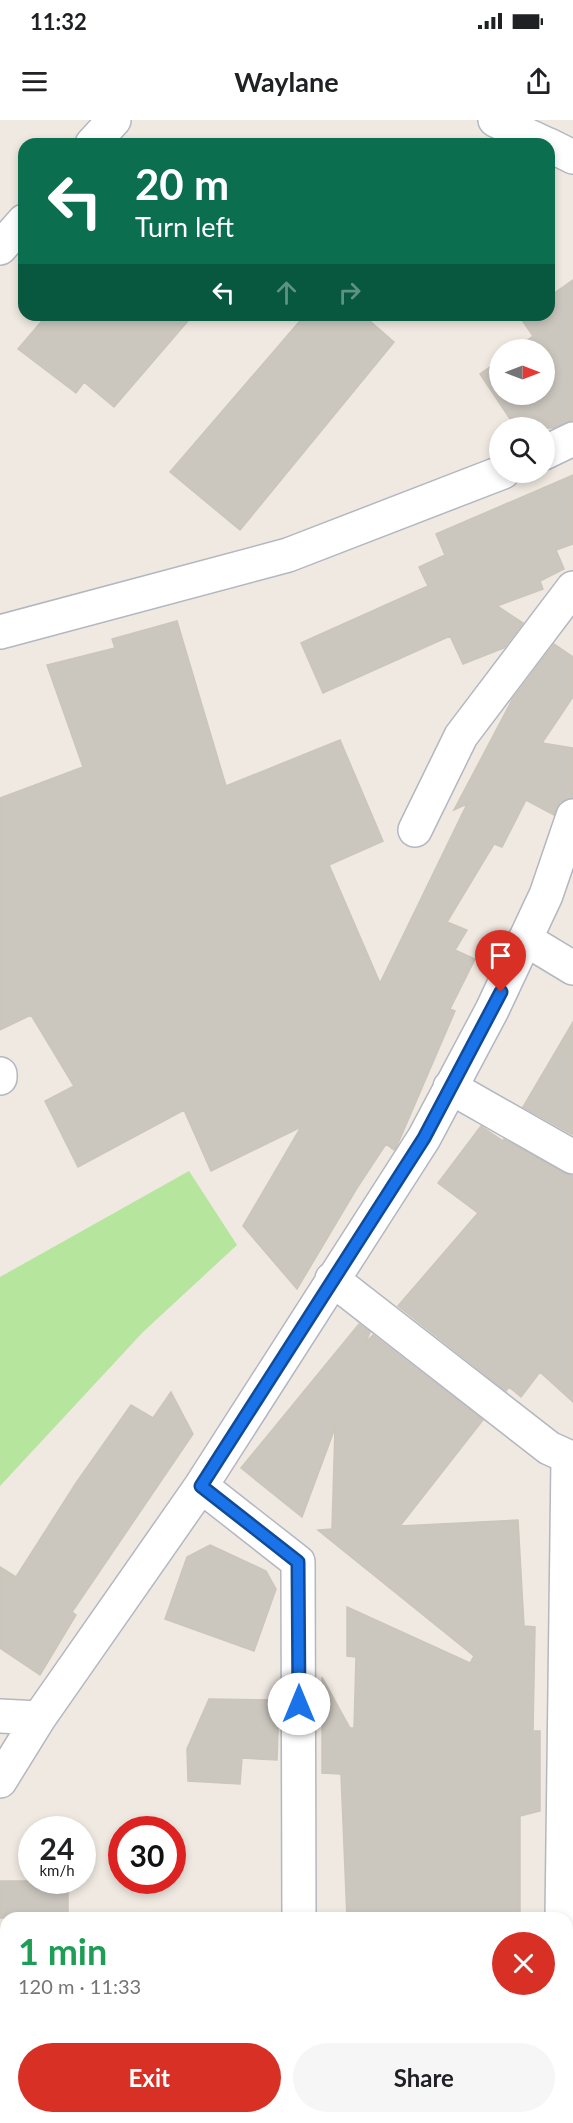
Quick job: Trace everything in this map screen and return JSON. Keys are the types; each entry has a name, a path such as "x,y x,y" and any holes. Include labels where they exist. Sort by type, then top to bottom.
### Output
{"street":[{"path":"98,138 114,120"},
{"path":"495,120 533,138"},
{"path":"555,148 573,157"},
{"path":"0,248 18,228"},
{"path":"555,448 573,439"},
{"path":"0,632 288,555 489,477"},
{"path":"415,830 461,736 573,588"},
{"path":"0,1781 39,1718 201,1486 424,1138 492,1010 546,895 573,816"},
{"path":"525,939 573,968"},
{"path":"450,1087 573,1157"},
{"path":"332,1279 549,1448 570,1459 562,1912"},
{"path":"201,1486 298,1562 299,1912"},
{"path":"0,1716 39,1718"}],"green space":[{"path":"189,1171 237,1245 143,1332 0,1486 0,1277"}],"building":[{"path":"573,280 573,420 555,428 555,417 509,417 501,405 555,405 555,339 529,339 533,336 523,321 555,321 555,293"},
{"path":"42,321 188,321 114,407 84,382 76,393 18,349"},
{"path":"300,321 370,321 394,342 240,530 170,472"},
{"path":"489,368 489,388 480,374"},
{"path":"573,475 573,544 556,550 564,569 540,581 543,589 497,606 523,623 504,648 463,664 450,636 323,693 301,643 428,586 419,567 445,555 436,534"},
{"path":"177,621 226,786 340,740 383,841 329,865 380,983 467,804 454,810 512,700 554,644 573,657 573,697 542,743 573,748 573,798 560,802 554,815 526,800 502,847 494,844 447,922 467,930 455,950 475,959 450,1009 455,1011 396,1148 394,1150 386,1144 297,1289 243,1226 301,1127 211,1171 184,1110 78,1167 45,1101 74,1086 31,1015 0,1030 0,798 83,767 47,665 115,648 112,639"},
{"path":"573,1022 573,1135 523,1107"},
{"path":"481,1126 503,1141 504,1139 573,1176 573,1402 540,1372 521,1397 509,1387 506,1391 398,1306 478,1213 438,1183"},
{"path":"359,1324 370,1332 366,1342 373,1335 483,1420 400,1526 518,1520 524,1626 535,1627 533,1731 540,1731 540,1811 520,1816 520,1912 347,1912 341,1774 322,1773 322,1677 350,1728 354,1728 356,1657 347,1656 347,1607 470,1663 474,1656 318,1530 332,1529 335,1428 302,1517 241,1468"},
{"path":"171,1392 193,1434 72,1612 76,1615 40,1675 0,1648 0,1567 16,1577 76,1483 131,1405 153,1418"},
{"path":"210,1545 266,1571 276,1589 254,1651 165,1619 187,1557"},
{"path":"209,1699 279,1700 277,1760 242,1758 240,1784 188,1781 187,1749"},
{"path":"0,1881 18,1881 18,1894 68,1894 68,1912 0,1912"}],"route":[{"path":"299,1704 298,1562 201,1486 424,1138 501,992"}]}
